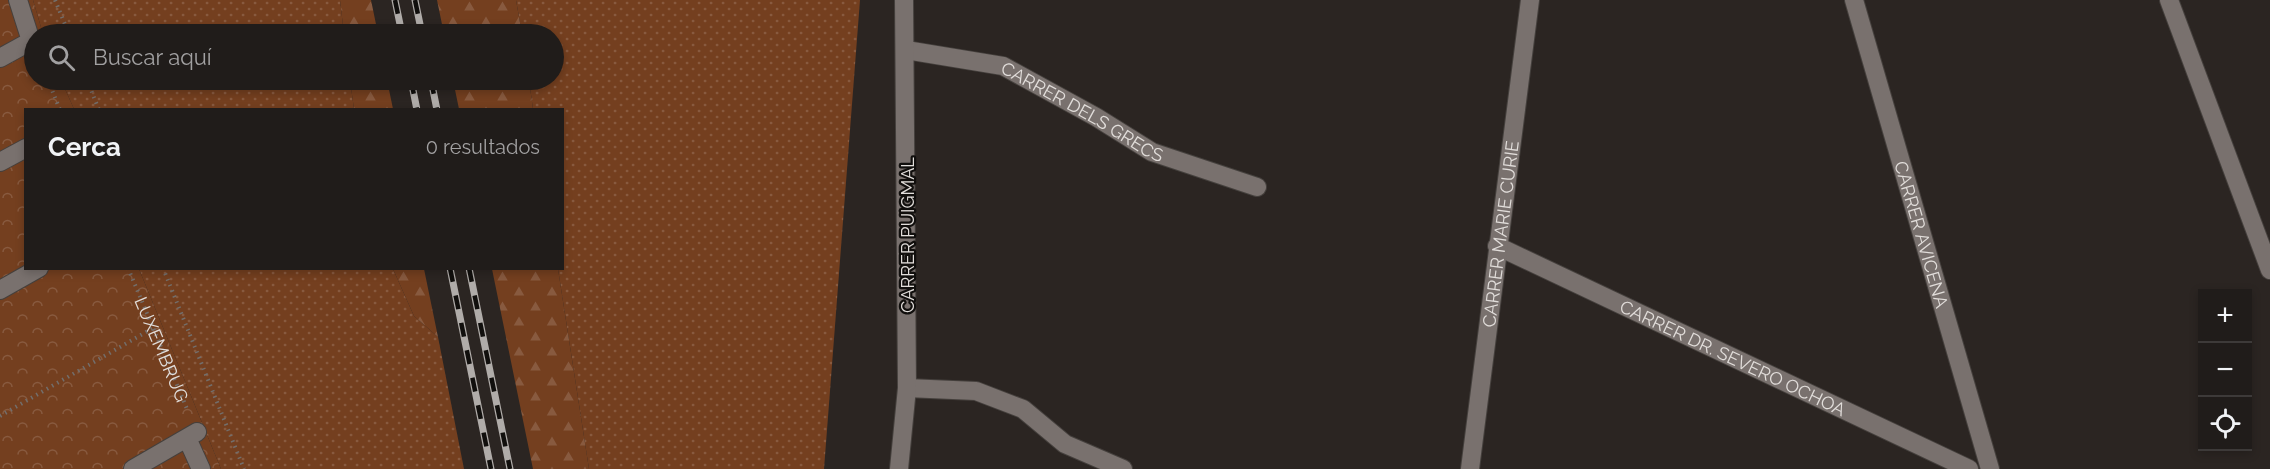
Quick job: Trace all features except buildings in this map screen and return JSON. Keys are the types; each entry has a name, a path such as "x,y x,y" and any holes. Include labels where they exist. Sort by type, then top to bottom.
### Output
{"street":[{"path":"18,0 26,24"},
{"name":"CARRER PUIGMAL","path":"899,469 907,388 904,0"},
{"name":"CARRER MARIE CURIE","path":"1470,469 1530,0"},
{"name":"CARRER AVICENA","path":"1854,0 1990,469"},
{"path":"2169,0 2270,270"},
{"path":"0,58 24,45"},
{"name":"CARRER DELS GRECS","path":"906,50 1003,66 1096,117 1152,152 1257,187"},
{"path":"0,162 24,149"},
{"name":"CARRER DR. SEVERO OCHOA","path":"1497,246 1969,469"},
{"path":"0,290 35,270"},
{"path":"907,388 976,391 1023,409 1065,444 1123,469"},
{"path":"133,469 192,435 201,469"}],"path":[{"path":"55,0 65,24"},
{"path":"52,90 59,108"},
{"path":"91,90 98,108"},
{"name":"LUXEMBRUG","path":"129,270 153,328 192,435"},
{"path":"164,270 244,469"},
{"path":"0,416 153,328"}],"green space":[{"path":"0,0 33,0 40,24 24,24 24,90 65,90 74,108 24,108 24,270 139,270 221,469 0,469"},
{"path":"33,0 340,0 343,24 40,24"},
{"path":"340,0 371,0 376,24 343,24"},
{"path":"437,0 516,0 520,24 442,24"},
{"path":"516,0 860,0 824,469 589,469 558,270 564,270 564,108 533,108 530,90 564,90 564,24 520,24"},
{"path":"65,90 351,90 354,108 74,108"},
{"path":"351,90 389,90 393,108 354,108"},
{"path":"455,90 530,90 533,108 459,108"},
{"path":"139,270 393,270 414,316 438,337 464,469 221,469"},
{"path":"393,270 424,270 438,337 414,316"},
{"path":"492,270 558,270 589,469 533,469"}],"railway":[{"path":"395,0 400,24"},
{"path":"415,0 420,24"},
{"path":"413,90 417,108"},
{"path":"433,90 437,108"},
{"path":"450,270 491,469"},
{"path":"469,270 510,469"}]}
